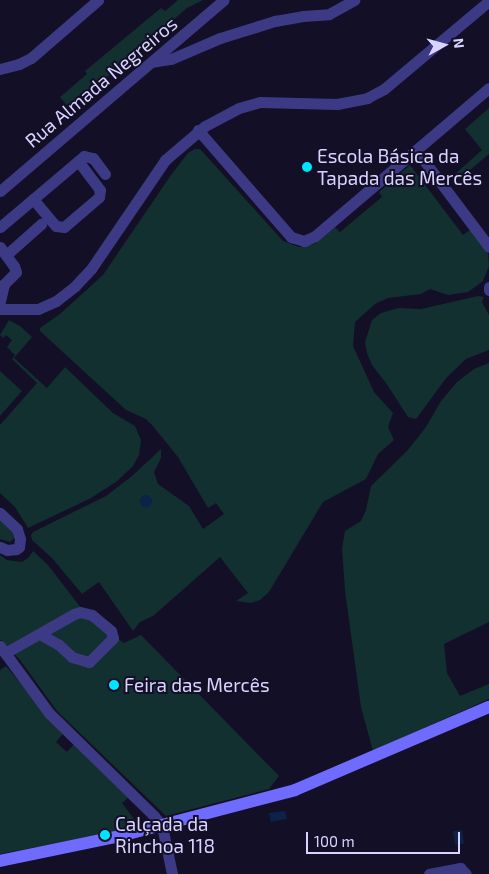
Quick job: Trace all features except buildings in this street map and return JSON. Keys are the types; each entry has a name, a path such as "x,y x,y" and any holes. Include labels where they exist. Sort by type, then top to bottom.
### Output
{"street":[{"path":"0,69 20,64 31,58 98,0"},
{"name":"Rua Almada Negreiros","path":"0,191 224,0"},
{"path":"151,62 164,62 220,38 275,21 329,14 354,0"},
{"path":"0,309 38,309 56,301 75,286 91,269 164,160 198,130 239,108 260,102 337,104 367,98 384,89 489,2"},
{"path":"178,39 183,54"},
{"path":"198,130 291,237 304,241 315,236 489,88"},
{"path":"416,150 489,247"},
{"path":"0,227 84,156 90,156 105,174"},
{"path":"33,199 56,226 64,227 99,197 100,190 78,162"},
{"path":"0,302 2,286 16,272 3,251 41,224"},
{"path":"0,512 17,529 20,539 19,547 16,549 7,550 0,547"},
{"path":"40,634 59,645 72,657 89,662 113,638 111,631 87,612 74,614 40,634 3,650 49,713 162,826 172,874"},
{"path":"0,861 162,826 302,788 489,706"},
{"path":"429,874 460,868 466,873"}],"green space":[{"path":"178,0 203,0 187,8 70,109 60,97 87,74 85,71 161,8 165,11"},
{"path":"489,108 489,154 458,180 454,175 482,150 465,129"},
{"path":"195,149 200,149 283,241 299,247 315,244 335,227 340,232 382,197 379,192 410,165 463,235 470,230 488,253 489,266 483,281 468,292 448,295 430,289 421,294 388,298 375,304 355,322 353,346 374,392 393,413 388,427 394,440 378,454 366,479 323,502 269,592 260,600 251,603 236,601 248,593 220,557 153,616 140,622 133,631 99,582 82,594 52,558 32,540 31,535 33,532 106,496 132,476 161,449 161,458 154,472 158,484 189,506 203,529 224,514 216,503 208,508 178,457 152,425 146,419 126,410 40,331 40,328 60,314 103,275 171,175 188,153"},
{"path":"478,296 484,297 482,302 489,315 489,350 466,359 447,377 416,419 408,417 372,365 367,353 365,342 372,320 381,313 398,308 421,309"},
{"path":"9,320 20,326 32,337 14,358 47,388 65,367 113,413 135,426 141,440 139,455 133,466 116,482 91,498 28,528 15,507 0,493 0,425 37,383 12,359 15,355 7,347 12,340 6,335 3,338 0,335"},
{"path":"489,363 489,622 444,644 447,673 460,696 489,684 489,699 373,751 361,707 345,591 342,548 345,531 361,521 366,510 371,486 407,451 426,427 441,401 457,382 474,369"},
{"path":"0,371 22,391 0,416"},
{"path":"0,519 13,532 14,538 10,542 0,539"},
{"name":"Feira das Mercês","path":"33,551 48,565 88,617 124,643 141,635 279,776 269,789 166,816 57,711 20,660 0,639 0,555 7,560 22,562"},
{"path":"6,666 63,734 56,742 67,752 74,744 128,798 122,803 140,827 0,854 0,670"}],"water":[{"path":"144,495 148,495 152,501 148,507 144,507 140,503 140,499"},
{"path":"285,811 287,819 271,822 269,813"},
{"path":"462,830 464,844 455,845 453,831"}],"place":[{"name":"Escola Básica da Tapada das Mercês","path":"307,167"},
{"name":"Feira das Mercês","path":"114,685"},
{"name":"Calçada da Rinchoa 118","path":"105,835"}]}
